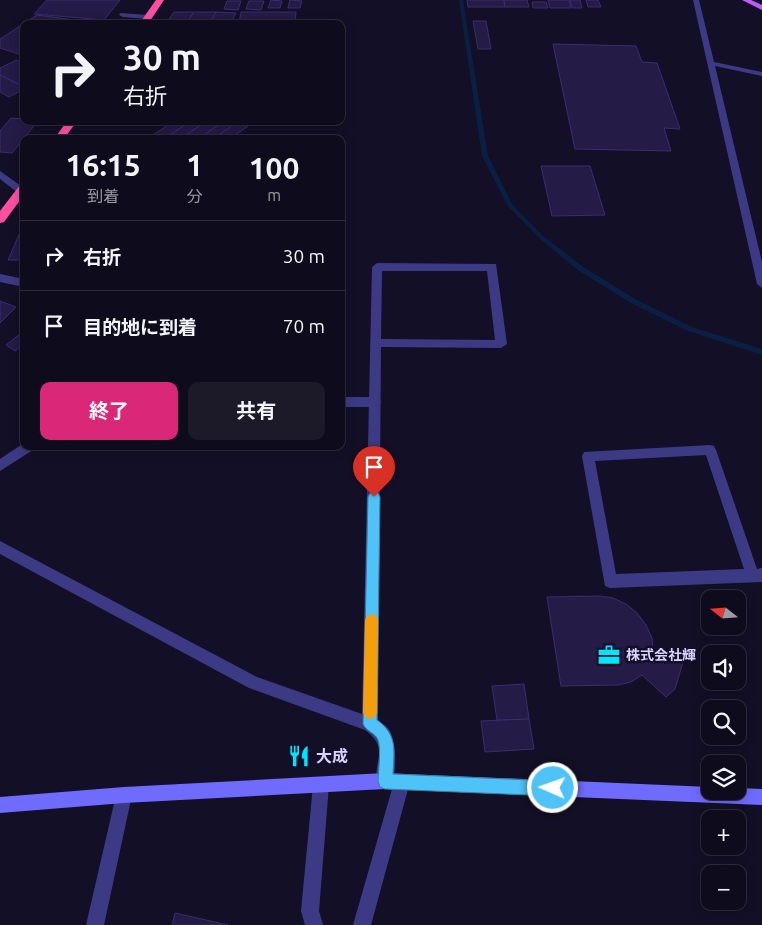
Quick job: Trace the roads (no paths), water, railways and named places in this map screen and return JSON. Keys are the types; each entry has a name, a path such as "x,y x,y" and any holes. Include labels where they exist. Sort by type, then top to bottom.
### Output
{"highway":[{"path":"145,20 160,0"},
{"path":"0,219 20,192"}],"main road":[{"path":"746,0 762,2"},
{"path":"746,0 762,8"}],"street":[{"path":"696,0 762,284"},
{"path":"123,15 145,20"},
{"path":"710,63 762,74"},
{"path":"0,174 20,188"},
{"path":"370,724 377,267 492,267 501,344 376,343"},
{"path":"0,278 20,282"},
{"path":"345,402 375,402"},
{"path":"0,466 23,450"},
{"path":"710,450 758,575 610,581 588,456 710,450"},
{"path":"0,547 254,683 370,724 382,732 387,745 393,782 362,925"},
{"path":"0,805 124,795 393,782 762,797"},
{"path":"314,925 310,911 321,785"},
{"path":"95,925 124,795"}],"waterway":[{"path":"461,0 485,156 510,205 540,236 580,268 633,301 690,329 762,352"}],"place":[{"name":"株式会社輝","path":"609,655"},
{"name":"大成","path":"299,756"}]}
